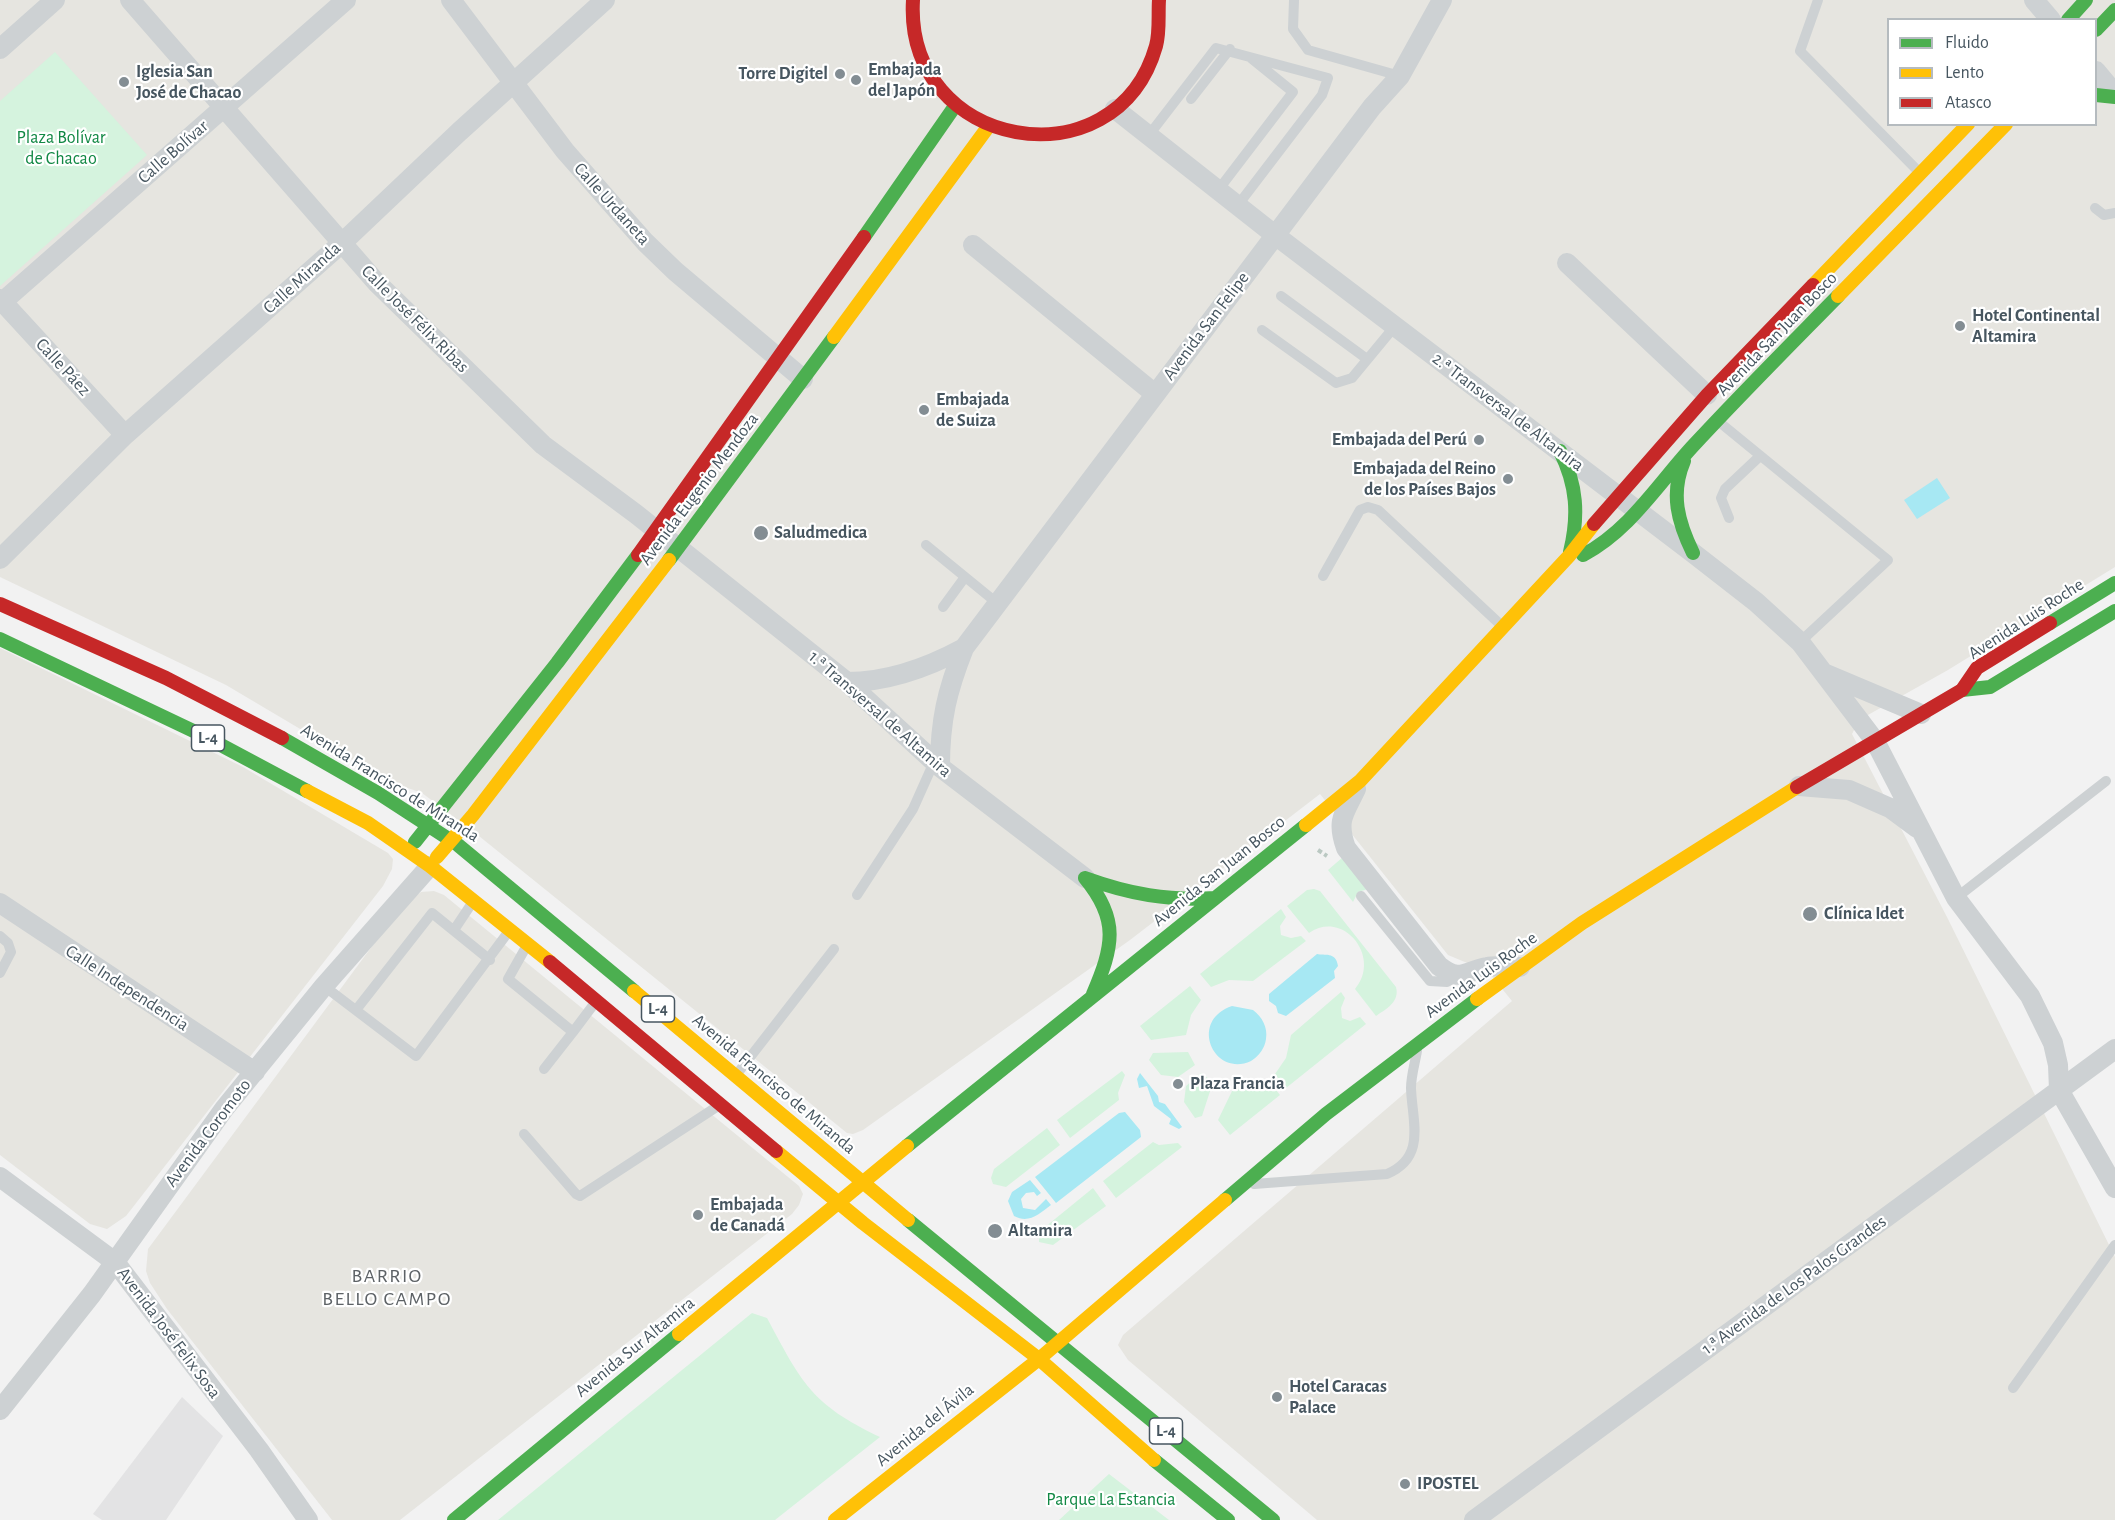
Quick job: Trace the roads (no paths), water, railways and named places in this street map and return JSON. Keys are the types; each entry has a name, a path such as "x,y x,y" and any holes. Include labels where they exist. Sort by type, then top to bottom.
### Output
{"main road":[{"path":"912,1 915,40 921,59 930,76 955,106 988,127 1025,136 1064,134 1091,124 1115,109 1129,96 1149,65 1159,29 1159,0"},
{"path":"2070,18 2086,0"},
{"path":"2097,29 2115,10"},
{"path":"2097,95 2115,96"},
{"name":"Avenida Eugenio Mendoza","path":"408,851 656,530 779,361 955,106"},
{"name":"Avenida San Juan Bosco","path":"862,1182 1360,781 1569,556 1618,495 1707,395 1966,126"},
{"name":"Avenida San Juan Bosco","path":"1569,556 1585,555 1595,550 1638,510 1691,449 2004,126"},
{"name":"Avenida Eugenio Mendoza","path":"430,866 531,742 678,548 988,127"},
{"path":"1691,449 1674,486 1681,529 1693,553"},
{"path":"1560,451 1570,468 1578,502 1576,531 1569,556"},
{"name":"Avenida Luis Roche","path":"1962,690 1977,668 2115,584"},
{"name":"Avenida Francisco de Miranda","path":"0,604 160,675 275,734 429,825 472,855 630,985 735,1077 1273,1520"},
{"name":"Avenida Luis Roche","path":"1059,1342 1326,1114 1582,923 1799,786 1962,690 1990,687 2115,611"},
{"name":"L-4","path":"0,639 204,736 368,823 430,866 510,929 839,1203 1039,1359 1144,1452 1228,1520"},
{"path":"1085,878 1145,898 1177,901 1215,898"},
{"path":"1085,878 1103,899 1111,927 1107,960 1093,996"},
{"name":"Avenida Sur Altamira","path":"454,1520 862,1182"},
{"name":"Avenida del Ávila","path":"835,1520 1059,1342"}],"street":[{"path":"0,49 55,0"},
{"name":"Calle José Félix Ribas","path":"130,0 391,297 543,445 678,548"},
{"name":"Calle Bolívar","path":"1,302 346,0"},
{"name":"Calle Urdaneta","path":"451,0 565,151 645,242 675,272 803,379"},
{"name":"Calle Miranda","path":"0,559 125,435 342,243 459,132 605,0"},
{"name":"Avenida San Felipe","path":"937,764 947,689 964,648 1372,107 1400,76 1442,0"},
{"path":"2034,0 2049,18"},
{"path":"2097,72 2115,96"},
{"name":"2.ª Transversal de Altamira","path":"1115,109 1220,189 1275,235 1638,510 1756,602 1800,642 1875,741 1956,898 2030,996 2053,1043 2058,1065 2059,1090"},
{"path":"973,245 1155,394"},
{"path":"1567,263 1707,395"},
{"name":"Calle Páez","path":"1,302 125,435"},
{"name":"1.ª Transversal de Altamira","path":"678,548 847,682 937,764 1085,878"},
{"name":"Avenida San Felipe","path":"847,682 867,682 900,675 933,665 964,648"},
{"path":"1826,674 1921,714"},
{"path":"1360,781 1342,817 1340,830 1346,848 1439,966 1451,975 1457,976 1488,967 1520,968"},
{"path":"1799,786 1849,790 1868,797 1890,808 1921,831"},
{"name":"Avenida Coromoto","path":"0,1410 115,1262 199,1141 324,986 430,866"},
{"name":"Calle Independencia","path":"0,903 255,1072"},
{"name":"1.ª Avenida de Los Palos Grandes","path":"1474,1520 1536,1482 2115,1050"},
{"path":"2059,1090 2115,1188"},
{"name":"Avenida José Felix Sosa","path":"0,1177 115,1262 259,1450 308,1520"}],"lane":[{"path":"1294,0 1293,30 1308,50 1400,76"},
{"path":"1818,0 1800,51 1921,175"},
{"path":"1149,135 1216,48 1230,49 1328,78 1323,95 1238,205"},
{"path":"1191,99 1230,49"},
{"path":"1220,189 1293,92 1245,54"},
{"path":"2095,208 2104,215 2115,213"},
{"path":"1281,296 1367,359"},
{"path":"1262,330 1336,383 1352,378 1395,326"},
{"path":"1718,421 1887,560 1800,642"},
{"path":"1729,518 1721,498 1725,489 1760,456"},
{"path":"1323,576 1360,510 1368,507 1378,510 1504,627"},
{"path":"926,545 998,603"},
{"path":"943,608 965,577"},
{"path":"857,895 913,809 937,764"},
{"path":"1956,898 2106,781"},
{"path":"1361,896 1430,981 1447,982 1457,976"},
{"path":"454,930 474,900"},
{"path":"356,1010 432,913 490,960"},
{"path":"324,986 416,1056 490,960 510,929"},
{"path":"0,936 8,943 11,952 0,973"},
{"path":"528,944 508,979 573,1032"},
{"path":"735,1077 834,950"},
{"path":"544,1069 596,1001"},
{"path":"1242,1185 1387,1174 1397,1169 1416,1138 1411,1086 1417,1049 1422,1041"},
{"path":"524,1134 580,1196 720,1104"},
{"path":"2013,1388 2115,1245"}],"water":[{"path":"1937,478 1950,498 1917,519 1904,500"},
{"path":"1317,954 1335,958 1338,966 1334,971 1335,978 1286,1016 1278,1013 1276,1006 1269,1001 1269,994"},
{"path":"1232,1006 1253,1010 1262,1019 1266,1030 1263,1049 1259,1054 1251,1061 1238,1064 1226,1062 1217,1055 1211,1046 1209,1034 1211,1023 1219,1013"},
{"path":"1140,1073 1158,1096 1159,1102 1165,1104 1182,1127 1179,1129 1169,1124 1171,1119 1154,1106 1147,1086 1139,1088 1137,1079"},
{"path":"1125,1112 1140,1130 1141,1137 1056,1203 1035,1177 1119,1113"},
{"path":"1030,1180 1041,1193 1037,1196 1034,1192 1026,1193 1021,1199 1023,1208 1035,1210 1046,1199 1051,1205 1034,1217 1019,1218 1014,1216 1008,1201 1012,1192"}],"place":[{"name":"Torre Digitel","path":"840,74"},
{"name":"Embajada del Japón","path":"856,80"},
{"name":"Iglesia San José de Chacao","path":"124,82"},
{"name":"Hotel Continental Altamira","path":"1960,326"},
{"name":"Embajada de Suiza","path":"924,410"},
{"name":"Embajada del Perú","path":"1479,440"},
{"name":"Embajada del Reino de los Países Bajos","path":"1508,479"},
{"name":"Saludmedica","path":"761,533"},
{"name":"Clínica Idet","path":"1810,914"},
{"name":"Plaza Francia","path":"1178,1084"},
{"name":"Embajada de Canadá","path":"698,1215"},
{"name":"Altamira","path":"995,1231"},
{"name":"Hotel Caracas Palace","path":"1277,1397"},
{"name":"IPOSTEL","path":"1405,1484"}],"district":[{"name":"BARRIO BELLO CAMPO","path":"387,1288"}],"park label":[{"name":"Plaza Bolívar de Chacao","path":"61,148"},
{"name":"Parque La Estancia","path":"1111,1500"}]}
